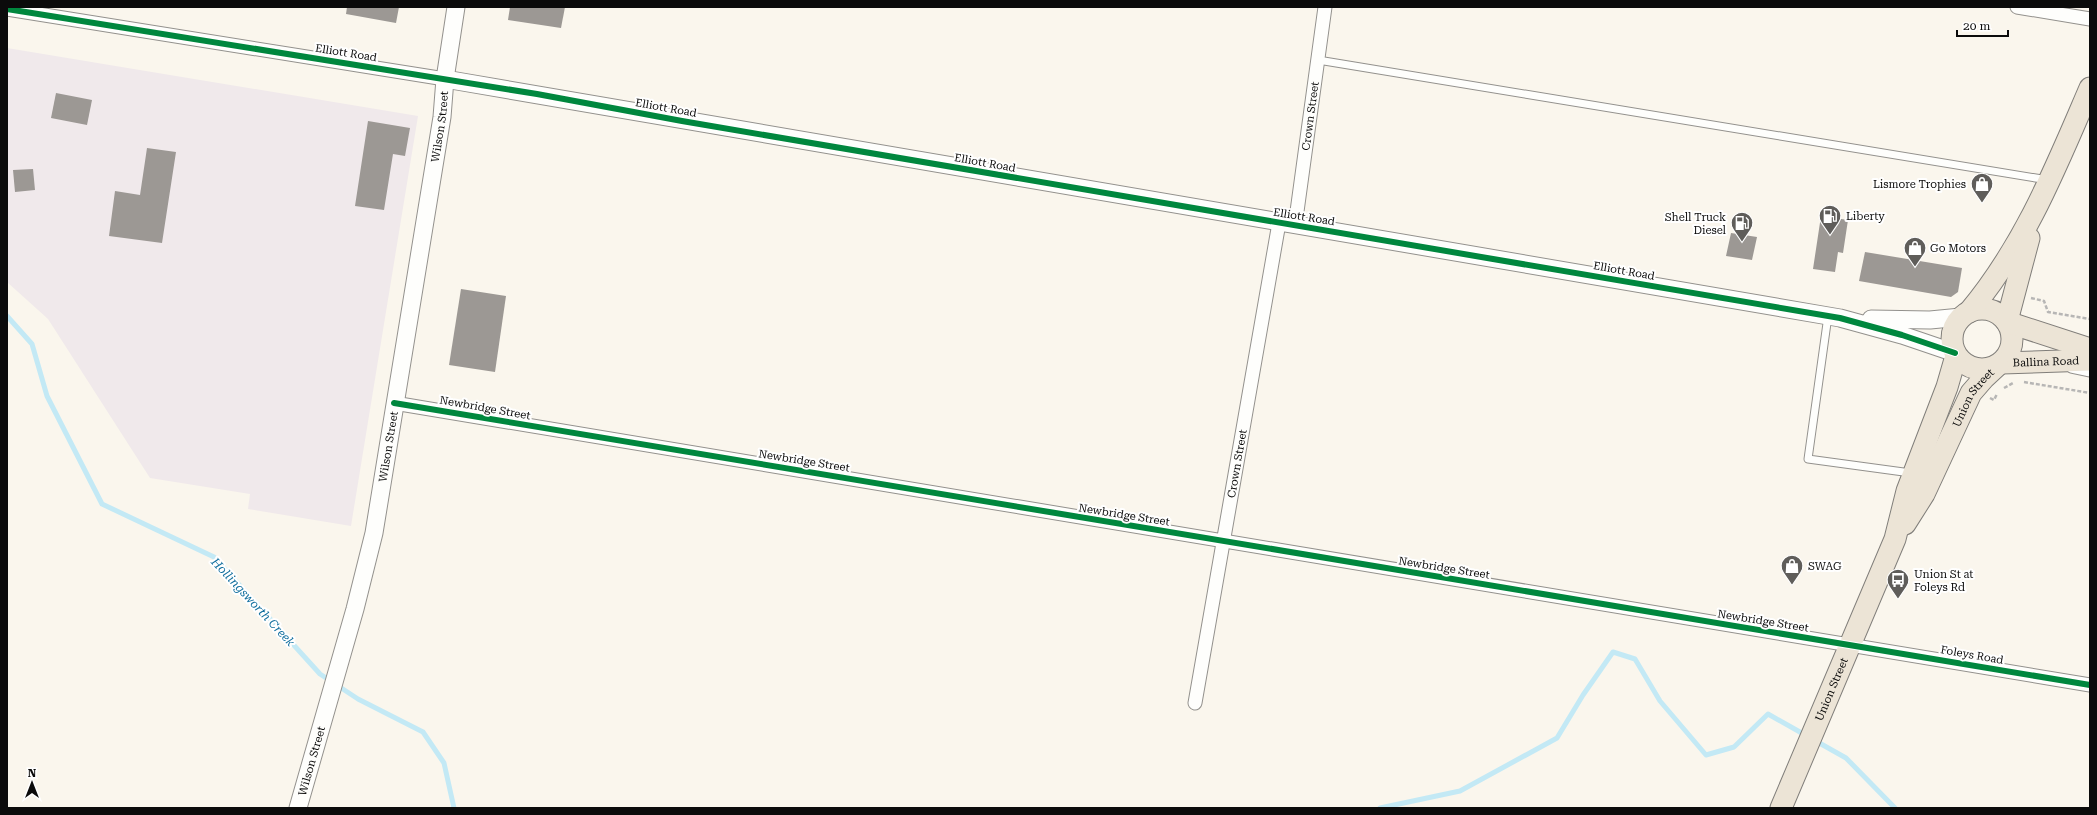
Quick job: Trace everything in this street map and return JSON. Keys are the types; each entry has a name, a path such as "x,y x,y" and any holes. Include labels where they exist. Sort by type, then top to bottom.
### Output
{"main road":[{"path":"1965,315 1975,309 1989,310 1996,312 2007,321 2011,328 2013,343 2007,357 2000,364 1991,369 1975,369 1968,366 1956,354 1952,347 1952,334 1965,315 1998,275 2037,208 2090,88"},
{"path":"2007,321 2037,208"},
{"name":"Ballina Road","path":"2007,321 2059,340 2086,344"},
{"name":"Union Street","path":"1784,804 1895,539 1907,491 1947,387 1956,354"},
{"name":"Ballina Road","path":"2000,364 2037,361 2090,360"},
{"name":"Union Street","path":"1895,539 1924,494 1971,392 2000,364"}],"street":[{"name":"Wilson Street","path":"298,808 343,646 355,609 374,533 394,403 442,117 445,79 456,7"},
{"name":"Crown Street","path":"1195,703 1224,542 1318,60 1325,7"},
{"path":"2017,7 2090,19"},
{"name":"Elliott Road","path":"7,9 445,79 1287,225 1834,317 1902,335 1956,354"},
{"name":"Elliott Road","path":"1834,317 1902,320 1965,315"},
{"name":"Newbridge Street","path":"394,403 1850,645"},
{"name":"Foleys Road","path":"1850,645 2090,685"}],"lane":[{"path":"1318,60 2050,180"},
{"path":"1834,317 1808,459 1914,474"},
{"path":"2037,361 2090,373"}],"path":[{"path":"2024,296 2044,301 2048,312 2090,319"},
{"path":"1988,398 1994,400 2000,389 2016,381"},
{"path":"2021,382 2090,393"}],"shaded area":[{"path":"7,48 418,116 351,526 248,509 250,494 150,478 48,319 7,282"}],"building":[{"path":"347,7 399,7 396,23 346,14"},
{"path":"510,7 565,7 561,28 508,20"},
{"path":"56,93 92,100 87,125 51,118"},
{"path":"368,121 410,128 405,156 393,154 384,210 355,206"},
{"path":"147,148 176,152 162,243 109,236 115,191 140,195"},
{"path":"33,169 35,190 15,192 13,170"},
{"path":"1821,216 1848,220 1843,253 1838,252 1835,272 1813,269"},
{"path":"1731,233 1757,237 1752,260 1726,256"},
{"path":"1865,252 1962,268 1958,292 1951,297 1859,281"},
{"path":"461,289 506,296 495,372 449,365"}],"waterway":[{"name":"Hollingsworth Creek","path":"7,316 32,344 47,396 102,504 214,557 320,674 358,699 423,732 444,763 454,808"},
{"name":"Hollingsworth Creek","path":"1380,808 1460,791 1557,738 1583,695 1613,652 1635,659 1660,701 1706,755 1734,747 1768,714 1807,736"},
{"name":"Hollingsworth Creek","path":"1814,740 1846,758 1895,808"}],"cycle path":[{"path":"7,9 537,94 682,121 1840,318 1902,335 1955,353"},
{"path":"394,403 2090,685"}],"place":[{"name":"Lismore Trophies","path":"1982,204"},
{"name":"Liberty","path":"1830,236"},
{"name":"Shell Truck Diesel","path":"1742,242"},
{"name":"Go Motors","path":"1915,268"},
{"name":"SWAG","path":"1792,586"},
{"name":"Union St at Foleys Rd","path":"1898,600"}]}
